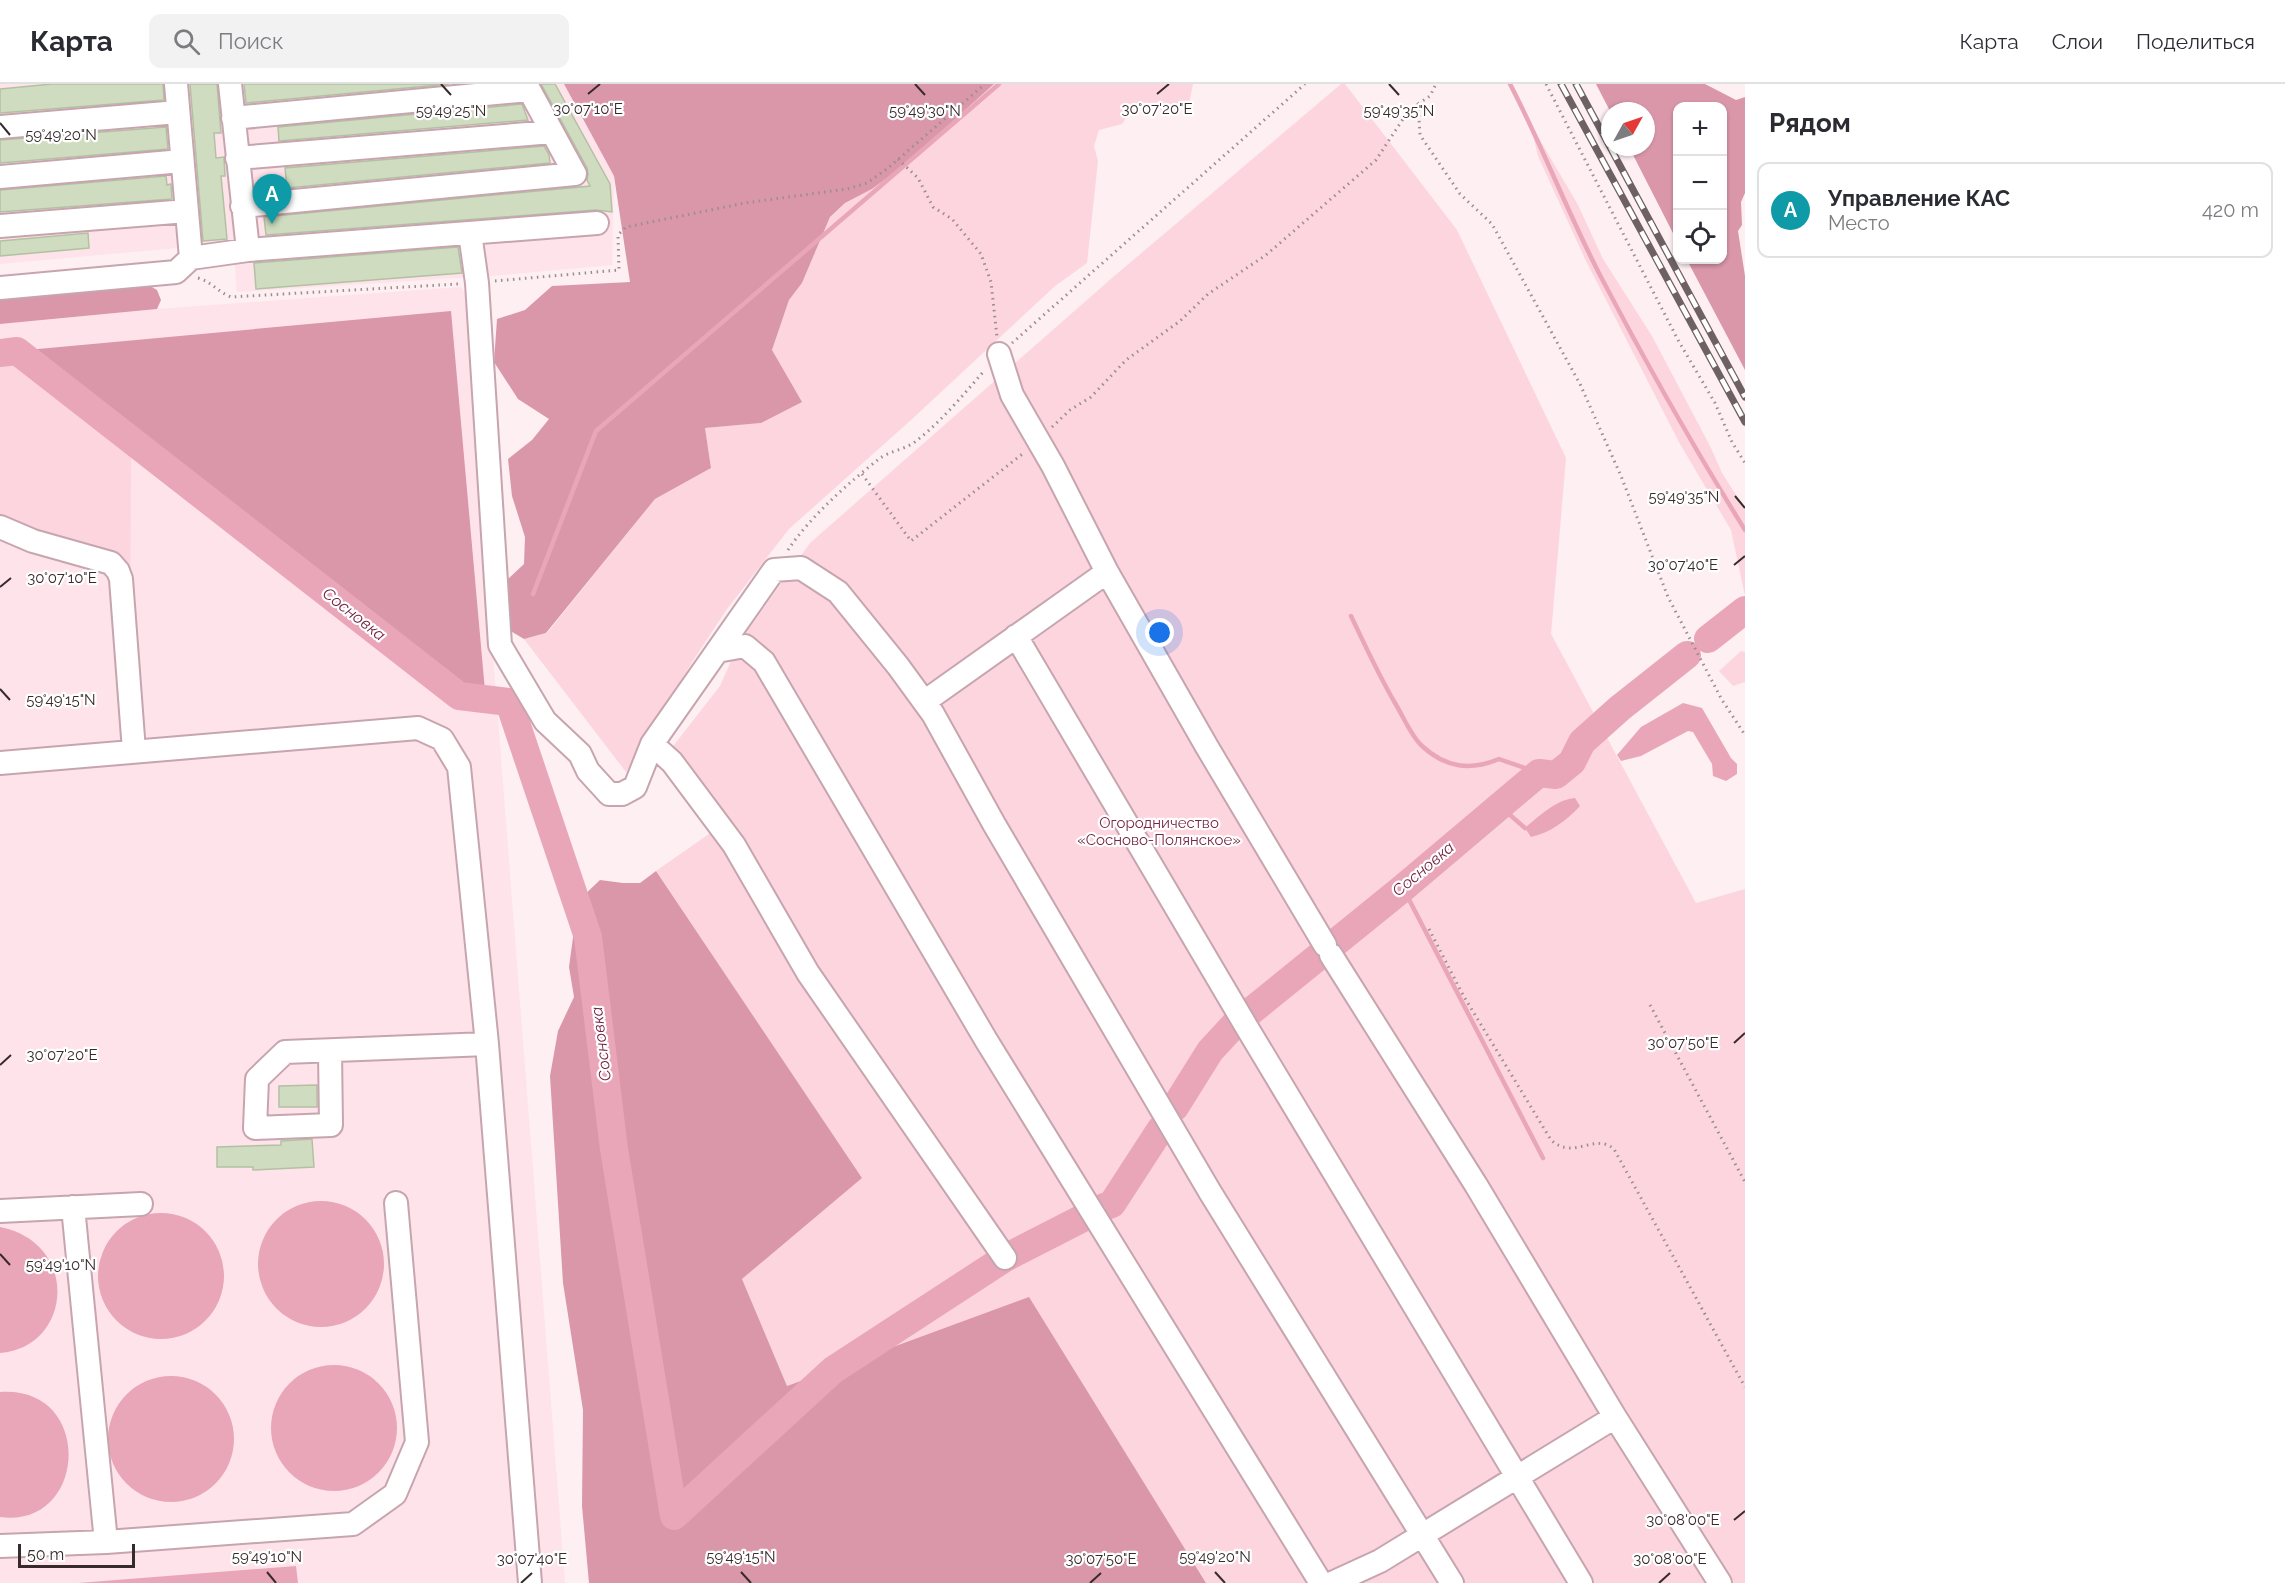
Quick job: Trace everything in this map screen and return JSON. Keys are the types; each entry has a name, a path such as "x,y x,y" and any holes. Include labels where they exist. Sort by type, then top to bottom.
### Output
{"street":[{"path":"176,84 187,211 183,265"},
{"path":"230,84 248,250"},
{"path":"233,118 527,87 575,174 242,206"},
{"path":"0,127 178,112"},
{"path":"237,158 552,132"},
{"path":"0,177 182,161"},
{"path":"0,226 187,211"},
{"path":"0,288 183,265 248,250 597,223"},
{"path":"470,232 477,283 500,645 545,722 580,754 588,771 609,794 622,794 635,787 652,744 774,570 801,568 838,591 924,702 1210,1192 1452,1583"},
{"path":"999,354 1012,395 1081,519 1107,572 1207,747 1328,950 1476,1185 1615,1418 1720,1583"},
{"path":"0,527 33,541 111,563 118,571 121,579 134,751"},
{"path":"924,702 1107,572"},
{"path":"1016,636 1243,1020 1581,1583"},
{"path":"717,651 746,646 764,662 986,1040 1321,1583"},
{"path":"0,763 418,728 442,739 459,767 487,1044 530,1583"},
{"path":"652,744 672,762 734,845 808,973 1005,1258"},
{"path":"330,1051 331,1125 255,1128 257,1079 285,1052 487,1044"},
{"path":"0,1546 106,1542 353,1524 395,1494 417,1443 396,1203"},
{"path":"0,1211 141,1204"},
{"path":"73,1208 106,1542"},
{"path":"1332,1583 1380,1561 1615,1418"}],"path":[{"path":"183,265 231,297 477,283 619,270 618,235 626,227 745,203 858,187 877,177 985,84"},
{"path":"774,570 798,534 862,474 882,457 903,450 917,441 955,404 999,354 1305,84"},
{"path":"862,474 911,541 1039,442 1060,418 1091,397 1126,360 1180,321 1208,294 1266,255 1376,160 1409,110 1430,96 1436,84"},
{"path":"1546,84 1678,340 1715,403 1732,442 1745,463"},
{"path":"1418,103 1419,135 1460,194 1492,224 1580,384 1621,476 1668,597 1722,700 1745,735"},
{"path":"898,159 918,178 933,207 952,219 981,254 991,282 999,354"},
{"path":"1429,929 1463,995 1551,1140 1559,1148 1568,1149 1601,1143 1609,1144 1614,1149 1745,1387"},
{"path":"1650,1005 1745,1182"}],"shaded area":[{"path":"0,84 564,84 614,176 612,265 503,275 237,292 233,243 0,264"},
{"path":"564,84 994,84 902,167 872,189 845,203 830,217 802,283 789,300 772,350 802,402 761,423 705,428 711,468 655,499 546,633 524,639 507,629 505,598 508,579 524,564 525,537 512,496 508,459 532,440 549,419 518,399 494,362 497,319 525,310 552,286 630,282 614,176"},
{"path":"1596,84 1705,84 1736,100 1745,97 1745,193 1741,202 1742,225 1738,231 1745,276 1745,370 1689,264 1727,264 1727,102 1673,102 1673,233 1634,156 1655,156 1655,102 1605,102"},
{"path":"145,283 157,290 161,300 157,309 0,324 0,295"},
{"path":"461,287 465,294 565,1583 0,1583 0,324 157,309"},
{"path":"451,311 486,702 27,350"},
{"path":"1683,703 1702,708 1731,758 1737,764 1737,774 1726,781 1713,776 1712,764 1693,732 1688,731 1641,756 1621,761 1617,755 1641,727"},
{"path":"1575,798 1580,806 1570,816 1551,829 1531,837 1525,828 1555,805"},
{"path":"656,871 862,1178 742,1279 787,1386 1029,1297 1206,1583 589,1583 582,1506 583,1410 563,1283 550,1076 558,1031 574,997 569,967 578,901 600,880 640,883"},
{"path":"321,1201 345,1206 366,1219 379,1240 384,1264 379,1288 366,1309 345,1322 321,1327 297,1322 276,1309 263,1288 258,1264 263,1240 276,1219 297,1206"},
{"path":"161,1213 185,1218 206,1231 219,1252 224,1276 219,1300 206,1321 185,1334 161,1339 137,1334 116,1321 103,1300 98,1276 103,1252 116,1231 137,1218"},
{"path":"0,1227 26,1237 44,1253 55,1273 57,1294 53,1315 42,1333 24,1347 0,1353"},
{"path":"334,1365 358,1370 379,1383 392,1404 397,1428 392,1452 379,1473 358,1486 334,1491 310,1486 289,1473 276,1452 271,1428 276,1404 289,1383 310,1370"},
{"path":"171,1376 195,1381 216,1394 229,1415 234,1439 229,1463 216,1484 195,1497 171,1502 147,1497 126,1484 113,1463 108,1439 113,1415 126,1394 147,1381"},
{"path":"0,1392 31,1396 52,1410 65,1432 69,1456 64,1481 50,1502 29,1515 0,1517"},
{"path":"296,1566 298,1583 78,1583"}],"green space":[{"path":"994,84 1193,84 1189,104 1165,113 1152,103 1136,103 1122,124 1099,130 1094,146 1098,161 1087,263 1055,286 911,420 789,529 727,609 626,772 524,639 547,633 655,499 711,468 705,428 761,423 772,350 789,300 802,283 830,217 845,203 872,189 902,167"},
{"name":"Огородничество «Сосново-Полянское»","path":"1341,84 1345,84 1457,230 1566,458 1551,634 1696,903 1745,889 1745,1583 1206,1583 1029,1298 787,1386 742,1279 862,1178 656,871 719,827 667,754 720,686 740,641 810,543 1112,278"},
{"path":"1530,123 1578,205 1603,259 1652,336 1722,473 1745,509 1745,596 1731,530 1680,444 1585,259 1538,156"},
{"path":"6,358 131,454 130,613 126,583 0,519 0,359"},
{"path":"1741,651 1745,652 1745,682 1733,686 1719,671"}],"building":[{"path":"52,84 163,84 164,100 0,113 0,89"},
{"path":"190,84 217,84 221,133 214,133 216,158 224,157 225,176 221,176 227,239 203,241"},
{"path":"244,84 449,84 246,103"},
{"path":"541,84 555,84 610,184 612,212 596,210 266,235 264,217 590,186 587,180 587,168"},
{"path":"522,104 528,120 279,141 278,127"},
{"path":"166,127 168,149 0,163 0,140"},
{"path":"544,146 550,163 287,188 285,168"},
{"path":"166,176 167,185 171,184 172,199 0,212 0,190"},
{"path":"88,233 89,248 0,256 0,241"},
{"path":"458,247 462,273 256,289 254,263"},
{"path":"317,1085 317,1107 279,1107 279,1086"},
{"path":"312,1139 314,1167 253,1170 253,1167 217,1167 217,1147 281,1145 281,1141"}],"waterway":[{"path":"533,594 596,431 999,84"},
{"path":"1510,84 1601,277 1671,405 1745,530"},
{"name":"Сосновка","path":"0,353 17,351 459,696 509,702 588,937 614,1149 674,1516 833,1370 1005,1258 1081,1219"},
{"name":"Сосновка","path":"1708,639 1745,610"},
{"path":"1351,616 1389,692 1422,746 1449,763 1468,766 1499,759 1539,773"},
{"name":"Сосновка","path":"1175,1107 1210,1051 1234,1025 1403,888 1539,773 1556,775 1572,762 1582,742 1620,708 1687,655"},
{"path":"1501,807 1525,828"},
{"path":"1403,888 1543,1158"},
{"name":"Сосновка","path":"1104,1207 1112,1204 1160,1130"}],"railway":[{"path":"1561,84 1745,422"},
{"path":"1576,84 1601,130"},
{"path":"1615,156 1745,397"}],"place":[{"name":"Управление КАС","path":"272,224"}]}
